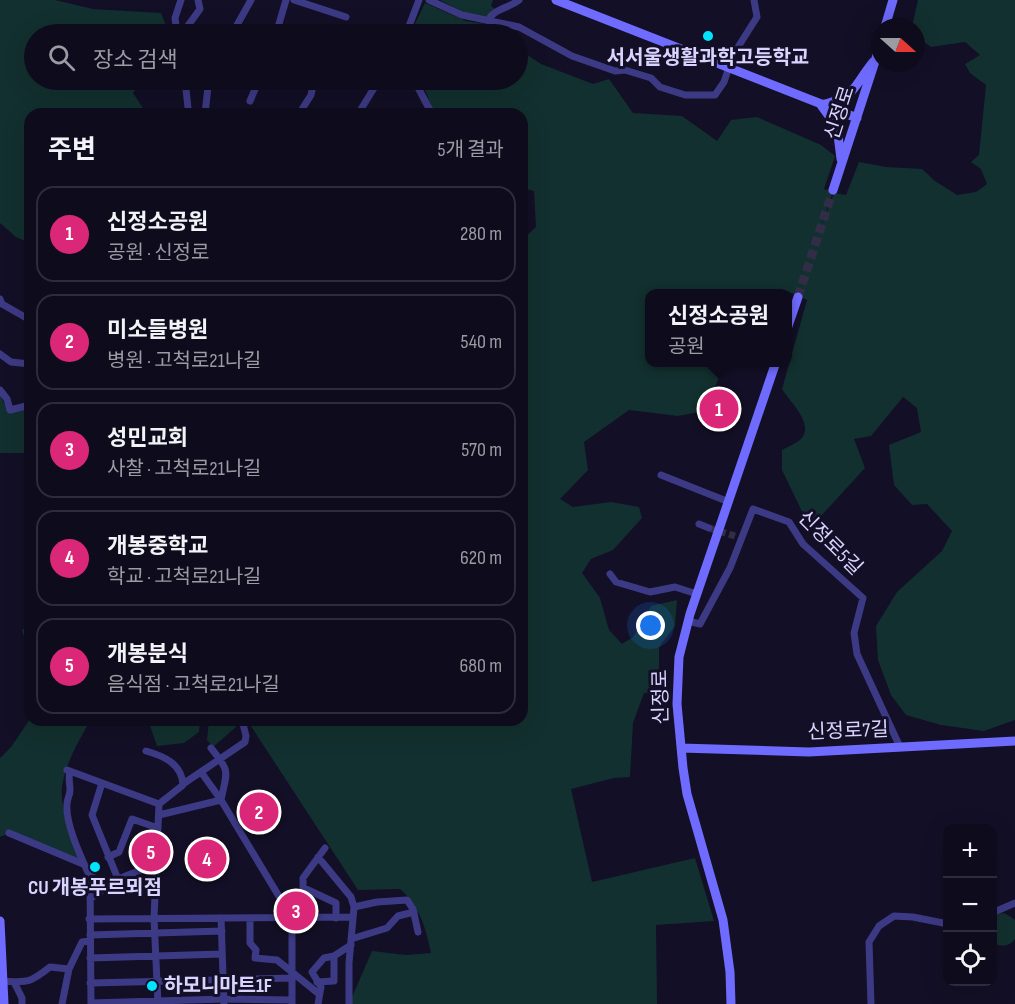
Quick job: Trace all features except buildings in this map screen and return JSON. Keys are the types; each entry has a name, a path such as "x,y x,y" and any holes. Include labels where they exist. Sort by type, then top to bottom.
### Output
{"main road":[{"path":"556,0 857,118"},
{"path":"888,18 893,0"},
{"path":"821,105 838,101 850,94 871,65"},
{"name":"신정로","path":"833,190 872,72"},
{"path":"821,105 837,127 842,165"},
{"path":"792,314 798,297"},
{"name":"신정로","path":"731,1004 730,972 723,920 687,794 677,704 679,657 688,621 775,367"},
{"name":"신정로7길","path":"681,748 809,752 1015,741"},
{"path":"0,921 4,1004"}],"street":[{"path":"176,24 175,18 181,0"},
{"path":"189,24 200,9 198,0"},
{"path":"238,24 251,0"},
{"path":"279,24 286,0"},
{"path":"294,0 346,17"},
{"path":"410,24 419,0"},
{"path":"429,0 462,15 506,24"},
{"path":"488,20 492,14 519,0"},
{"path":"528,32 572,56 615,71 625,70 651,78 660,87 684,95 715,95 724,82 733,55 757,17 754,0"},
{"path":"186,90 188,108"},
{"path":"206,108 208,90"},
{"path":"250,101 255,90"},
{"path":"303,108 312,90"},
{"path":"362,108 373,90"},
{"path":"419,90 429,108"},
{"path":"0,299 2,304 24,317"},
{"path":"0,354 11,362 24,363"},
{"path":"0,390 7,399 10,410 24,406"},
{"path":"660,475 729,502"},
{"name":"신정로5길","path":"688,621 700,624 730,568 738,537 753,509 789,522 803,544 863,598 854,633 857,654 900,747"},
{"path":"699,524 709,528"},
{"path":"610,574 616,582 640,590 657,592 675,587 697,594"},
{"path":"159,804 183,784 244,742 246,736 244,726"},
{"path":"211,748 226,765 227,775 221,800"},
{"path":"146,751 167,757 183,777 183,784"},
{"path":"159,804 68,771 70,787 66,805 68,818 83,864 90,877 91,1003 292,1002 292,918 221,800 201,772"},
{"path":"102,783 92,815 116,881"},
{"path":"159,815 221,800"},
{"path":"158,1003 154,918 159,804"},
{"path":"108,857 120,852 132,819 158,828"},
{"path":"9,833 83,864"},
{"path":"286,908 302,897 303,878 325,848"},
{"path":"318,857 351,897 354,907 349,1004"},
{"path":"90,899 116,881 156,864"},
{"path":"90,877 116,881"},
{"path":"304,888 336,903 336,918"},
{"path":"354,907 377,902 407,900 414,912 418,932"},
{"path":"997,911 1015,903"},
{"path":"90,983 223,979 312,972 324,958 334,956 351,942 387,928 398,916 414,912"},
{"path":"871,1004 869,942 879,926 894,916 943,923"},
{"path":"89,919 352,917"},
{"path":"221,918 224,1001"},
{"path":"250,918 250,943 256,950 255,958 277,960 292,975 319,994"},
{"path":"62,1004 69,969 82,942 90,938 154,932 222,931"},
{"path":"90,958 222,954"},
{"path":"317,982 334,981 334,956"},
{"path":"1,976 14,982 24,983 50,967 69,969"},
{"path":"312,972 321,987 318,1004"},
{"path":"14,982 22,998 22,1004"}],"green space":[{"path":"0,0 55,0 93,9 161,13 165,24 24,24 24,90 135,90 133,93 143,108 24,108 24,240 16,237 0,223"},
{"path":"440,0 493,0 491,6 496,10 487,19 467,14"},
{"path":"918,0 1015,0 1015,720 984,731 941,725 906,715 891,695 878,660 876,626 897,592 942,551 952,531 927,504 912,505 894,485 889,445 921,432 917,408 903,397 871,436 854,439 865,468 810,528 782,470 782,450 800,440 805,428 800,414 782,389 788,367 792,367 792,353 807,300 792,293 792,289 645,289 645,367 724,367 704,411 678,416 629,410 584,442 588,470 560,499 573,507 611,502 639,507 642,518 613,550 591,559 582,573 600,598 609,630 622,644 633,637 651,606 677,600 675,626 659,647 659,692 644,693 633,723 630,777 614,778 571,789 592,882 695,858 714,921 656,925 657,1004 349,1004 372,951 406,955 431,953 424,927 413,903 400,889 358,890 251,726 528,726 528,234 536,227 534,191 528,190 528,108 432,108 425,90 528,90 528,56 541,64 593,84 609,79 633,113 682,116 717,141 731,120 757,117 821,145 835,156 824,189 833,192 819,232 834,193 846,195 859,162 886,167 922,169 935,181 957,195 976,192 987,184 981,169 971,162 979,155 986,85 970,73 965,64 980,55 965,42 931,47 925,43 925,18 914,18"},
{"path":"425,3 466,21 485,24 415,24"},
{"path":"0,394 8,412 24,408 24,453 0,453"},
{"path":"25,726 87,726 71,758 62,789 67,823 83,864 9,833 0,837 0,758 11,747"},
{"path":"150,726 200,726 199,732 184,743 157,746"},
{"path":"208,726 236,726 213,747 207,740"},
{"path":"1003,913 1015,920 1015,939 1008,945 997,944 997,915"}],"tunnel":[{"path":"798,297 833,190"},
{"path":"709,528 735,536"}],"place":[{"name":"서서울생활과학고등학교","path":"708,36"},
{"name":"신정소공원","path":"719,409"},
{"name":"미소들병원","path":"259,812"},
{"name":"개봉분식","path":"151,852"},
{"name":"개봉중학교","path":"207,859"},
{"name":"CU 개봉푸르뫼점","path":"95,867"},
{"name":"성민교회","path":"296,911"},
{"name":"하모니마트1F","path":"152,986"}]}
